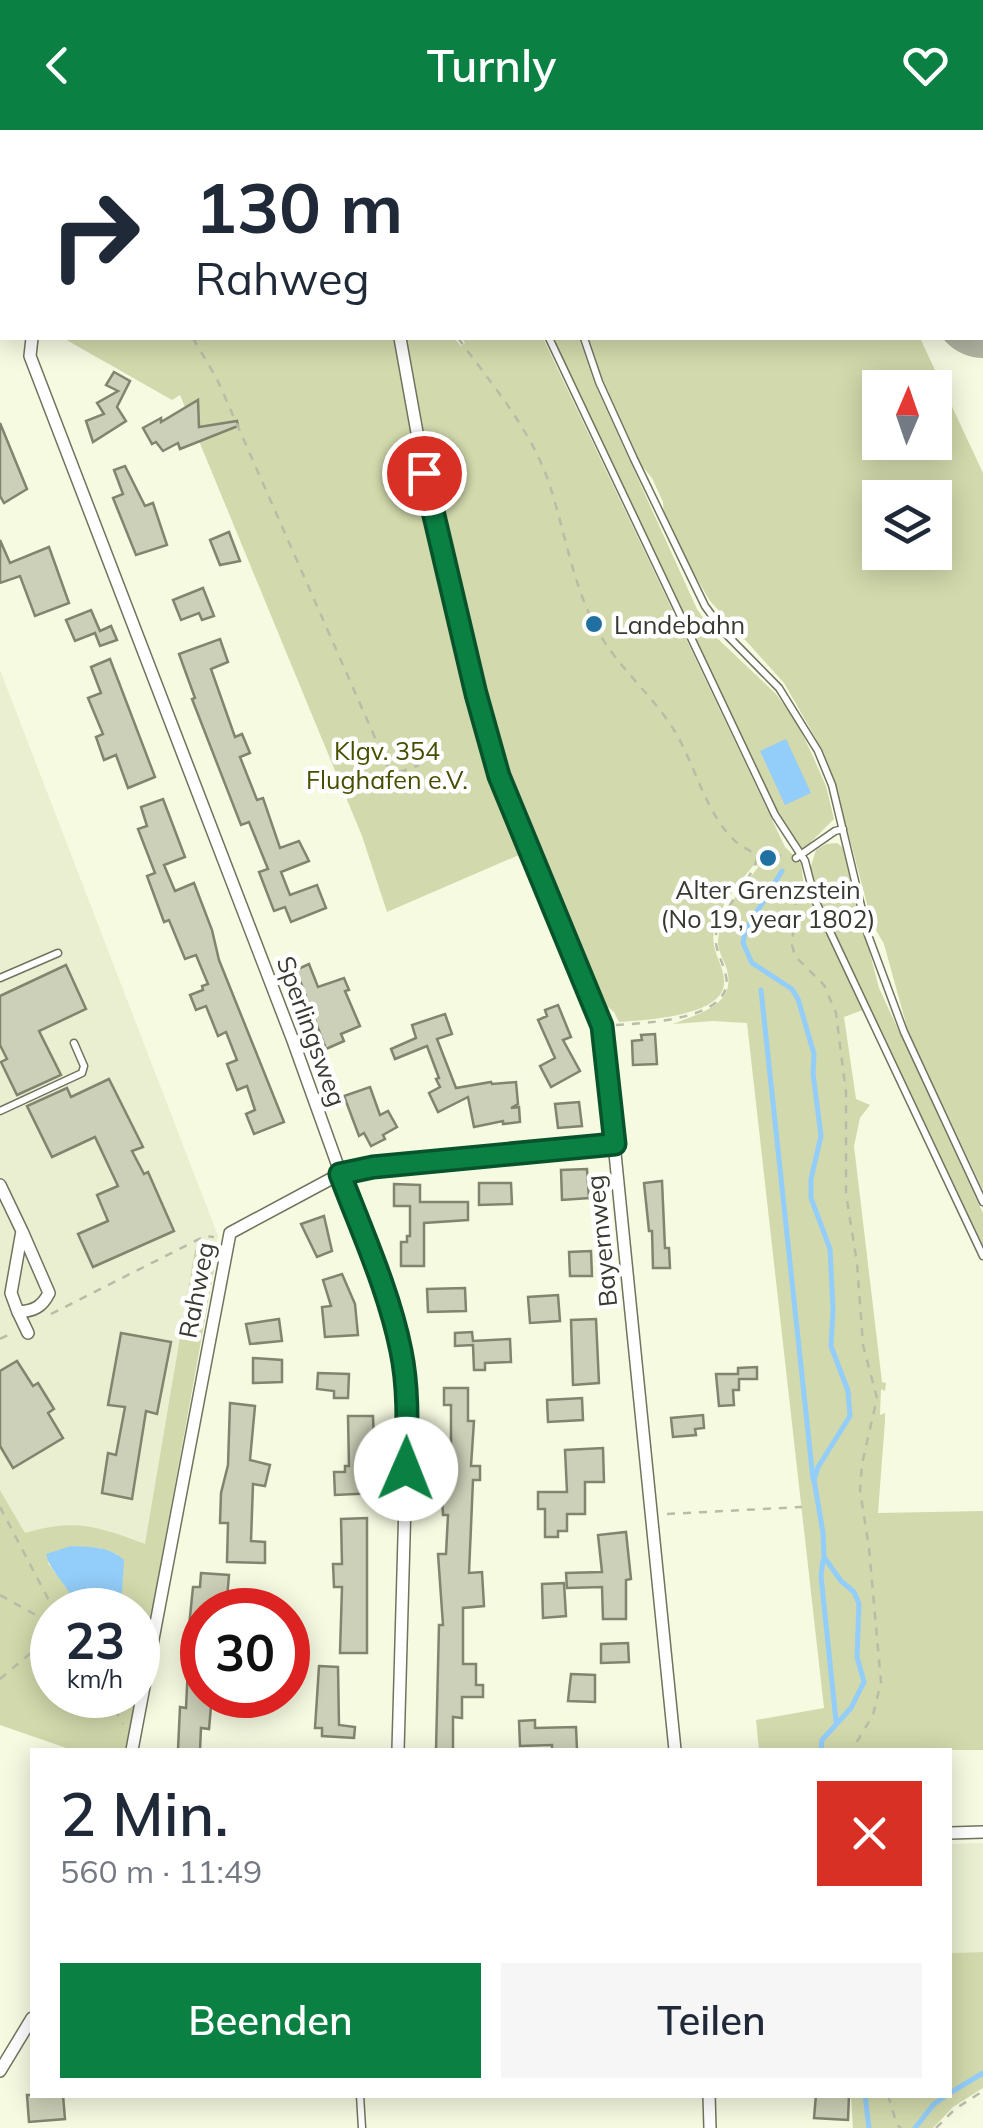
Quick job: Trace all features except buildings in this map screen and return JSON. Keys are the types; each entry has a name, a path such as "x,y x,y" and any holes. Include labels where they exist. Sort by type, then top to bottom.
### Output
{"street":[{"name":"Sperlingsweg","path":"32,340 30,356 292,1038 388,1302 405,1374 407,1431 398,1748"},
{"name":"Bayernweg","path":"400,340 429,500 490,746 514,819 602,1026 675,1748"},
{"name":"Rahweg","path":"133,1746 227,1238 234,1230 340,1174 373,1167 615,1144"},
{"path":"0,1184 49,1293 44,1304 18,1312"},
{"path":"22,1231 11,1293 27,1330"},
{"path":"952,1833 983,1832"},
{"path":"0,2071 30,2021"},
{"path":"709,2098 710,2128"}],"lane":[{"path":"551,340 983,1256"},
{"path":"585,340 599,382 686,570 724,632 780,688 802,720 832,784 868,935 904,1032 983,1202"},
{"path":"796,858 843,829"},
{"path":"0,978 58,953"},
{"path":"0,1111 82,1073 84,1066 74,1043"},
{"path":"360,2098 362,2128"}],"path":[{"path":"194,340 218,380 391,774"},
{"path":"460,340 498,391 546,476 594,624 618,662 672,726 720,822 757,856 773,853 796,858"},
{"path":"370,782 419,764"},
{"path":"602,1026 673,1020 708,1008 723,996 727,983 715,949 716,930 739,887 756,866 757,856"},
{"path":"797,870 792,944 795,956 824,985 836,1014 846,1094 846,1194 857,1264 863,1344 877,1398 860,1490 881,1682 873,1716 853,1748"},
{"path":"0,1339 27,1330 204,1236 227,1238"},
{"path":"0,1506 43,1588"},
{"path":"650,1514 802,1507"},
{"path":"0,1595 30,1612"},
{"path":"0,1679 30,1654"},
{"path":"119,1718 133,1746"},
{"path":"936,2128 955,2109 983,2092"},
{"path":"889,2098 899,2127"}],"shaded area":[{"path":"0,670 218,1236 149,1551 29,1540 0,1490"},
{"path":"983,1843 983,1952 952,1953 952,1844"}],"green space":[{"name":"Klgv. 354 Flughafen e.V.","path":"67,340 456,340 461,346 463,340 544,340 785,847 801,863 804,887 863,1010 844,1017 856,1099 870,1105 860,1118 854,1146 882,1382 886,1383 885,1391 881,1389 880,1415 885,1413 885,1421 878,1513 983,1511 983,1750 759,1748 756,1720 824,1708 747,1023 673,1024 707,1010 723,997 728,977 718,946 721,924 759,866 754,865 735,888 716,923 714,946 724,978 719,996 695,1010 662,1018 619,1022 602,1002 535,848 387,912 362,836 180,395 172,400"},
{"path":"552,340 580,340 594,382 697,609 717,638 776,694 796,721 826,786 834,819 801,849 781,822"},
{"path":"590,340 921,340 935,370 862,370 862,460 952,460 952,407 983,473 983,1190 908,1031 884,944 872,923 823,751 784,683 710,601 664,515 663,502 641,465"},
{"path":"837,843 842,847 879,988 983,1213 983,1250 817,899 810,869 816,850"},
{"path":"207,1243 218,1248 156,1588 119,1588 117,1554 71,1546 48,1563 67,1588 30,1588 30,1718 135,1718 131,1748 66,1748 0,1725 0,1490 25,1533 72,1525 145,1544 195,1249"},
{"path":"983,1952 983,2088 953,2107 933,2128 853,2128 851,2098 952,2098 952,1953"}],"water":[{"path":"786,739 811,793 785,805 760,751"},
{"path":"71,1546 118,1555 124,1560 122,1588 66,1588 46,1554"}],"waterway":[{"path":"782,871 745,931 743,943 752,963 792,989 814,1054 821,1136 811,1179 811,1198 830,1249 831,1346 848,1391 850,1416 814,1480 824,1557 854,1592 859,1604 857,1657 864,1682 851,1708 822,1740 821,1748"},
{"path":"761,990 813,1479"},
{"path":"823,1560 821,1576 836,1721"},
{"path":"952,2092 983,2073"},
{"path":"865,2098 869,2128"},
{"path":"915,2128 943,2098"}],"place":[{"name":"Landebahn","path":"594,624"},
{"name":"Alter Grenzstein (No 19, year 1802)","path":"768,858"}],"route":[{"path":"406,1469 407,1398 401,1351 388,1302 340,1174 373,1167 615,1144 602,1026 499,776 424,473"}]}
